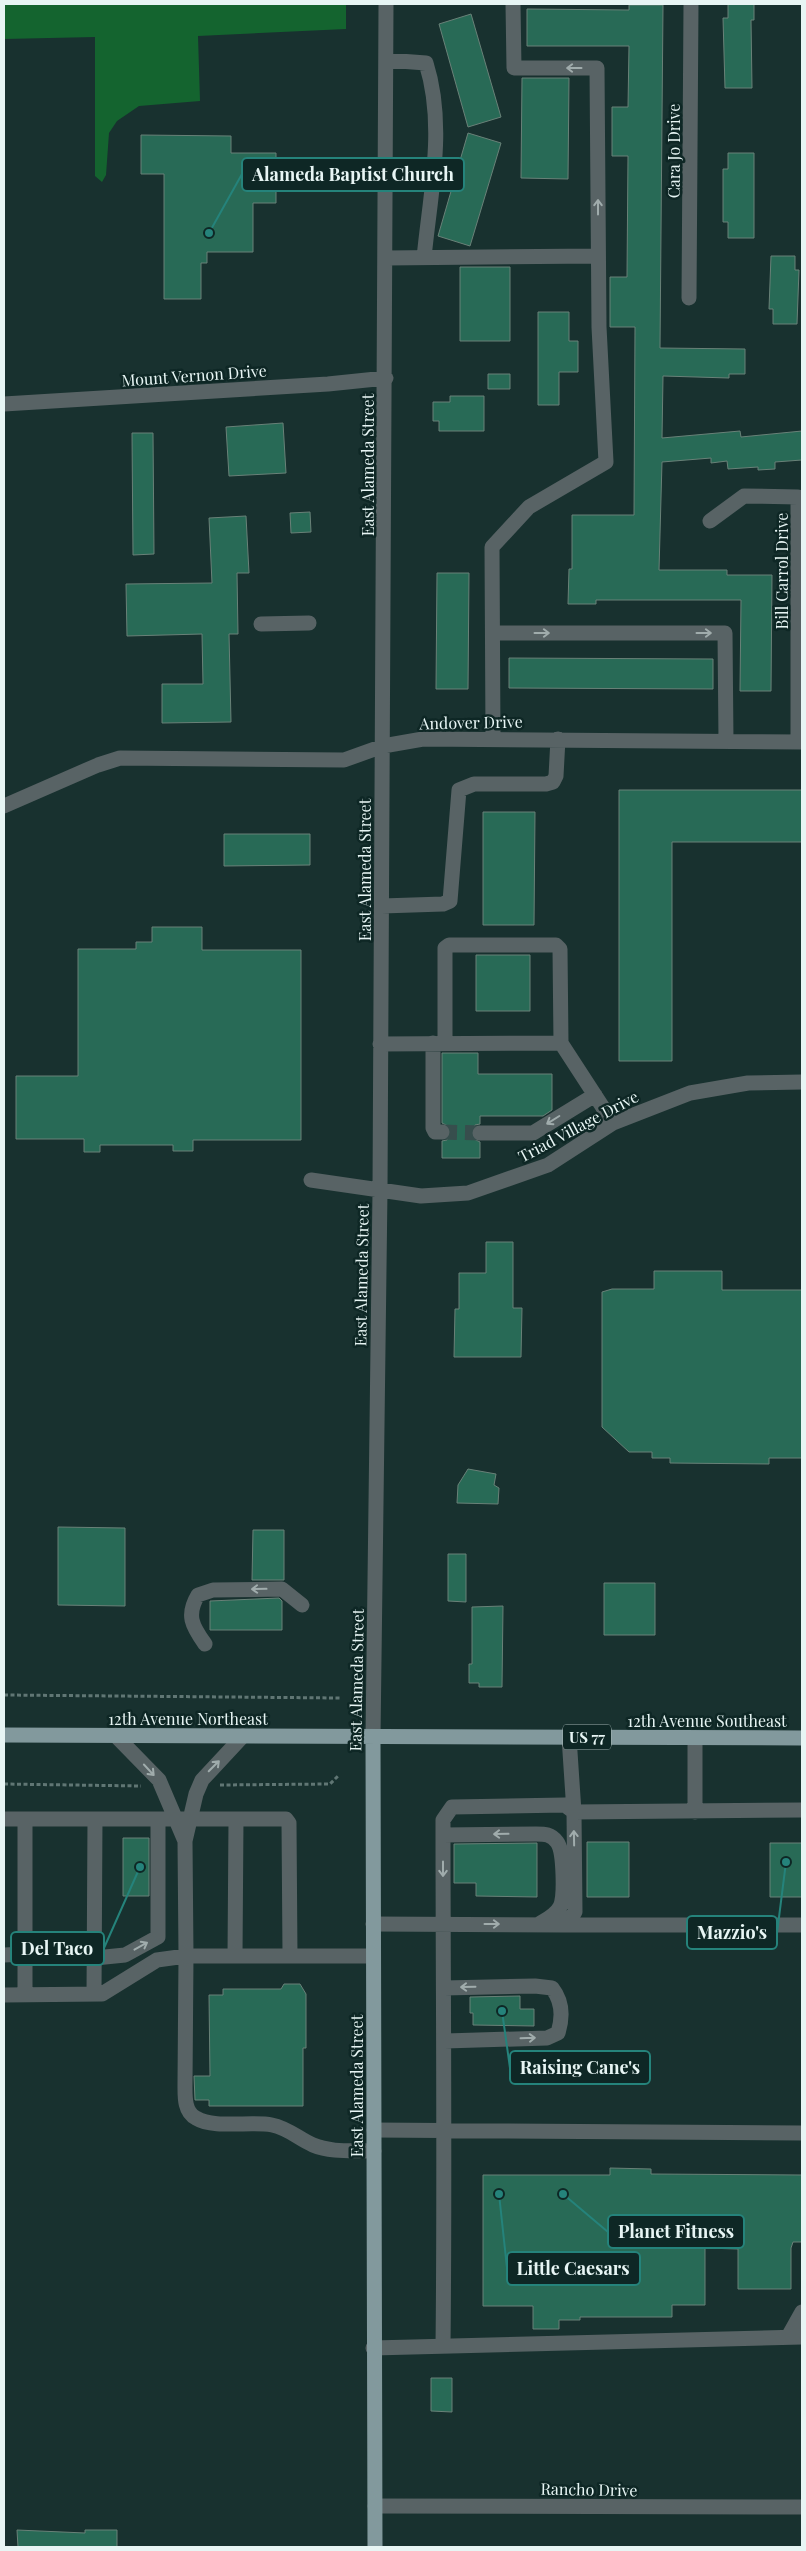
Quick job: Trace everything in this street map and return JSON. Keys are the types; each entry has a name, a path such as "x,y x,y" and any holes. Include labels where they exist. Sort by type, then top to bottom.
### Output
{"main road":[{"name":"12th Avenue Northeast","path":"4,1735 373,1737"},
{"name":"12th Avenue Southeast","path":"373,1737 802,1738"},
{"name":"East Alameda Street","path":"373,1737 373,2348 375,2547"}],"street":[{"name":"East Alameda Street","path":"373,1737 380,1191 386,378 386,4"},
{"path":"494,739 492,547 529,507 606,462 598,256 597,68 514,68 513,4"},
{"name":"Cara Jo Drive","path":"689,298 691,4"},
{"path":"386,60 426,63 432,81 437,124 424,258"},
{"path":"386,258 598,256"},
{"name":"Mount Vernon Drive","path":"4,404 328,384 386,378"},
{"name":"Bill Carrol Drive","path":"710,522 744,496 798,497 800,742"},
{"path":"261,624 309,623"},
{"path":"493,633 725,633 726,742"},
{"name":"Andover Drive","path":"4,806 98,765 120,758 344,760 383,746 423,739 800,742"},
{"path":"382,906 444,904 450,900 459,790 474,784 546,784 553,782 556,776 558,740"},
{"path":"438,1132 433,1128 445,948 449,945 556,945 560,949 561,1043 613,1123"},
{"path":"380,1044 561,1043"},
{"name":"Triad Village Drive","path":"310,1180 343,1183 380,1191 421,1196 468,1193 548,1165 613,1123 690,1093 748,1083 802,1082"},
{"path":"480,1133 533,1133 595,1095"},
{"path":"205,1644 194,1628 191,1606 198,1595 213,1590 282,1589 302,1605"},
{"path":"115,1735 159,1780 183,1819 185,1841 186,1956 184,2084 185,2098 191,2114 202,2121 272,2125 291,2131 313,2145 328,2149 374,2151"},
{"path":"183,1819 202,1780 243,1736"},
{"path":"565,1924 575,1912 574,1812 569,1737"},
{"path":"695,1738 695,1812"},
{"path":"443,2346 446,2131 443,1820 452,1808 565,1805 574,1812 802,1810"},
{"path":"4,1819 286,1819 289,1823 290,1956"},
{"path":"25,1819 25,1994"},
{"path":"94,1994 96,1819"},
{"path":"95,1958 126,1955 158,1937 158,1819"},
{"path":"235,1956 236,1819"},
{"path":"443,1835 536,1834 550,1835 557,1841 562,1850 561,1905 554,1916 539,1924"},
{"path":"373,1924 802,1925"},
{"path":"4,1954 25,1954"},
{"path":"4,1994 102,1994 157,1960 186,1956 373,1956"},
{"path":"444,1988 535,1986 552,1988 558,1996 561,2008 561,2022 558,2033 547,2038 445,2041"},
{"path":"374,2130 802,2133"},
{"path":"373,2348 795,2337 802,2312"},
{"name":"Rancho Drive","path":"375,2506 802,2507"}],"path":[{"path":"4,1695 340,1698"}],"green space":[{"path":"4,4 346,4 346,29 198,36 200,101 139,106 117,121 109,133 106,175 102,182 95,176 95,37 4,39"}],"building":[{"path":"728,4 754,4 754,20 751,20 752,88 725,88 723,18 728,18"},
{"path":"629,5 663,5 660,348 745,349 745,374 729,374 729,378 663,376 662,438 740,431 741,437 802,431 802,460 775,462 775,469 758,470 758,467 728,469 727,461 711,463 711,458 662,462 659,570 727,570 727,575 772,575 771,691 740,691 741,600 596,600 596,604 568,604 569,569 572,569 572,515 634,515 635,327 610,327 610,277 627,277 628,156 612,156 612,107 628,107 629,46 527,46 527,9 629,10"},
{"path":"471,14 501,117 468,127 439,24"},
{"path":"522,78 569,78 568,179 521,178"},
{"path":"468,133 501,143 470,246 438,236"},
{"path":"141,135 231,136 231,153 276,153 276,203 253,203 253,252 207,252 207,263 201,263 201,299 164,299 164,174 141,174"},
{"path":"728,153 754,153 754,238 728,238 728,222 723,222 723,169 728,169"},
{"path":"771,256 795,256 795,270 799,270 797,324 773,324 773,309 769,309"},
{"path":"460,267 510,267 510,341 460,341"},
{"path":"538,312 569,312 569,341 578,341 578,372 559,372 559,405 538,405"},
{"path":"488,374 510,374 510,389 488,389"},
{"path":"450,396 484,396 484,431 439,431 439,421 433,421 433,402 450,402"},
{"path":"283,423 286,473 229,476 226,427"},
{"path":"132,433 153,433 154,554 133,555"},
{"path":"310,512 311,532 291,533 290,513"},
{"path":"246,516 249,573 237,573 238,634 229,634 231,722 162,723 162,684 203,684 202,634 127,636 126,584 212,583 209,518"},
{"path":"437,573 469,573 468,689 436,689"},
{"path":"509,658 713,659 713,689 509,688"},
{"path":"619,790 802,790 802,842 672,842 672,1061 619,1061"},
{"path":"483,812 535,812 534,925 483,925"},
{"path":"224,834 310,834 310,865 224,866"},
{"path":"152,927 202,927 202,950 301,950 301,1140 193,1140 193,1151 173,1151 173,1145 100,1145 100,1152 84,1152 84,1139 16,1139 16,1076 78,1076 78,949 136,949 136,942 152,942"},
{"path":"476,955 530,955 530,1011 476,1011"},
{"path":"442,1053 478,1053 478,1074 552,1074 552,1110 543,1116 480,1116 480,1124 475,1125 471,1133 472,1138 480,1142 480,1158 442,1158 442,1141 447,1140 451,1132 450,1127 442,1123"},
{"path":"486,1242 513,1242 513,1308 522,1308 521,1357 454,1357 455,1309 459,1309 459,1273 486,1273"},
{"path":"654,1271 722,1271 722,1290 802,1290 802,1458 769,1458 769,1464 670,1463 670,1458 652,1458 652,1452 629,1452 602,1427 602,1292 612,1289 654,1289"},
{"path":"468,1469 496,1474 494,1485 499,1488 498,1504 457,1503 458,1485"},
{"path":"58,1527 125,1528 125,1606 58,1605"},
{"path":"253,1530 284,1530 284,1580 252,1580"},
{"path":"448,1554 466,1554 466,1602 448,1601"},
{"path":"604,1583 655,1583 655,1635 604,1635"},
{"path":"279,1598 282,1601 282,1630 210,1630 210,1601"},
{"path":"503,1606 502,1687 479,1687 479,1683 469,1683 469,1664 472,1664 472,1607"},
{"path":"123,1838 149,1838 149,1896 123,1896"},
{"path":"587,1842 629,1842 629,1897 587,1897"},
{"path":"537,1843 537,1897 476,1896 476,1883 454,1883 454,1844"},
{"path":"770,1843 802,1843 802,1897 770,1897"},
{"path":"284,1984 300,1984 306,1994 306,2048 303,2048 303,2106 209,2106 209,2100 195,2100 194,2076 210,2076 209,1995 223,1995 223,1989 281,1989"},
{"path":"520,1996 520,2009 534,2009 534,2026 473,2025 473,2013 470,2013 470,1997"},
{"path":"610,2168 651,2169 651,2174 802,2175 802,2242 793,2242 791,2248 791,2289 738,2289 738,2249 705,2248 705,2305 672,2305 672,2317 580,2317 580,2320 559,2320 559,2329 533,2329 533,2306 483,2306 483,2175 610,2175"},
{"path":"431,2378 452,2378 452,2412 431,2411"},
{"path":"17,2530 85,2533 85,2530 117,2530 117,2547 18,2547"}],"tunnel":[{"path":"442,1132 480,1133"}],"place":[{"name":"Alameda Baptist Church","path":"209,233"},
{"name":"Mazzio's","path":"786,1862"},
{"name":"Del Taco","path":"140,1867"},
{"name":"Raising Cane's","path":"502,2011"},
{"name":"Little Caesars","path":"499,2194"},
{"name":"Planet Fitness","path":"563,2194"}]}
